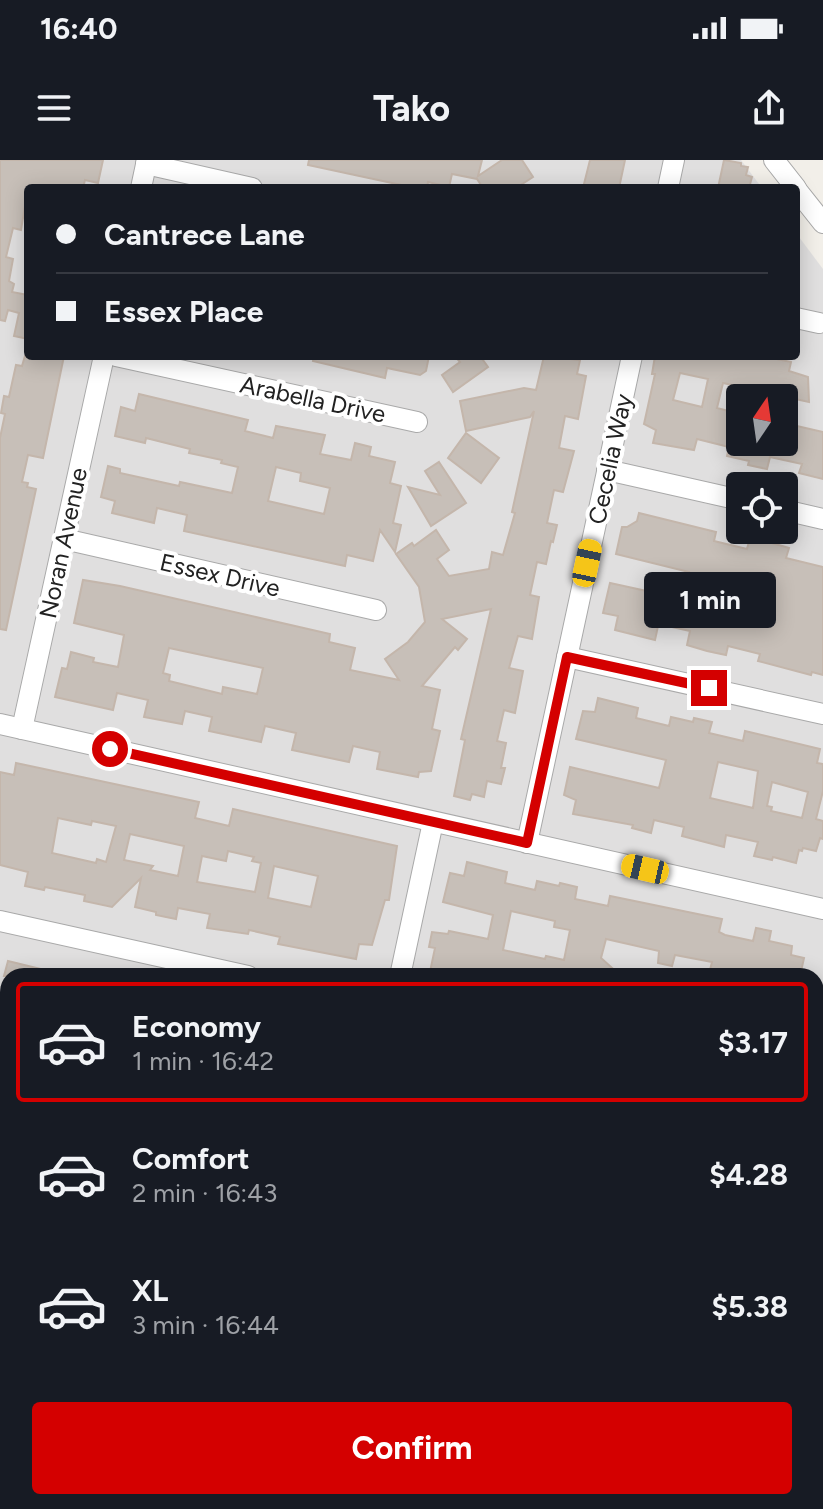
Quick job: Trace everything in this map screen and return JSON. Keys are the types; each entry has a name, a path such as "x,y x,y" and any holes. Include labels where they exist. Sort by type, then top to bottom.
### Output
{"street":[{"path":"669,184 674,160"},
{"path":"774,160 793,184"},
{"path":"142,184 147,162 236,184"},
{"path":"800,193 823,223"},
{"path":"800,319 819,323"},
{"name":"Noran Avenue","path":"22,729 103,360"},
{"name":"Arabella Drive","path":"134,360 417,422"},
{"name":"Cecelia Way","path":"527,843 631,360"},
{"path":"607,470 726,497"},
{"path":"798,513 823,519"},
{"name":"Essex Drive","path":"64,539 376,610"},
{"path":"567,657 823,714"},
{"path":"0,724 823,909"},
{"path":"402,968 433,822"},
{"path":"0,921 212,968"}],"shaded area":[{"path":"0,160 741,160 759,184 24,184 24,360 800,360 800,238 823,269 823,968 0,968"}],"building":[{"path":"0,160 103,160 98,183 85,180 84,184 24,184 21,230 13,228 6,257 13,259 9,281 14,284 12,292 24,294 24,338 14,336 19,313 8,310 5,321 0,320"},
{"path":"309,160 482,160 478,176 502,160 522,160 533,177 522,184 480,184 477,179 452,174 450,184 397,184 308,165"},
{"path":"590,160 625,160 620,184 584,184"},
{"path":"724,160 748,167 746,175 752,177 750,184 719,184"},
{"path":"24,359 63,360 43,458 28,455 22,482 36,489 6,630 0,629 0,438 5,414 1,413 4,396 9,397 16,365 22,366"},
{"path":"428,360 426,371 420,375 387,368 385,378 313,361"},
{"path":"458,360 483,360 488,367 453,392 442,375 460,362"},
{"path":"543,360 580,360 577,374 586,376 578,419 565,416 559,448 574,451 563,492 554,490 547,523 557,525 546,564 537,562 530,595 539,597 532,639 518,636 509,668 523,671 515,713 504,710 497,741 506,743 501,768 505,768 501,784 487,781 484,797 472,794 470,800 454,796 465,740 461,739 491,609 442,619 467,639 458,650 455,647 422,686 440,690 432,729 440,731 431,771 419,772 418,777 377,769 380,752 353,746 349,762 292,750 296,733 265,726 261,742 209,731 212,717 185,711 182,724 144,717 148,700 117,693 113,710 55,697 62,668 67,669 71,652 94,658 93,662 118,667 124,635 74,623 83,580 330,634 329,642 355,648 350,670 399,680 385,659 408,642 425,622 419,587 396,554 412,543 414,546 436,530 449,550 437,559 449,576 489,569 492,552 503,555 515,513 512,512 534,411 530,417 466,431 460,401 524,388 536,390","holes":["169,648 263,668 257,694 223,687 222,694 169,681 170,675 163,673"]},
{"path":"654,360 782,360 791,362 789,371 808,377 809,402 798,400 798,384 723,383 717,408 726,410 726,446 697,439 694,450 653,443 656,430 644,424 655,374 652,374","holes":["680,373 708,379 702,407 673,400"]},
{"path":"139,394 248,420 245,431 273,438 276,426 325,435 320,454 351,460 355,443 371,447 369,456 395,462 390,483 401,486 393,523 401,525 395,552 380,530 373,561 347,555 345,566 184,531 187,515 157,508 154,523 112,513 115,501 101,497 108,466 120,469 120,473 179,486 180,482 232,493 238,467 189,453 190,449 146,438 145,443 115,436 121,407 135,411","holes":["276,467 301,473 300,481 330,488 324,514 268,501"]},
{"path":"798,426 823,432 823,479 799,473 802,464 770,457 767,469 748,465 749,461 727,456 798,456"},
{"path":"466,433 499,458 481,483 448,458"},
{"path":"439,462 466,503 431,526 408,487 440,495 425,471"},
{"path":"639,513 716,532 714,541 747,549 748,544 775,544 789,548 786,558 823,567 823,675 812,672 811,675 758,661 760,654 728,646 726,655 687,645 690,631 663,625 658,626 655,640 615,630 618,616 603,613 610,583 683,599 689,572 616,554 622,527 637,521"},
{"path":"598,698 638,708 636,718 669,726 671,717 693,722 694,718 712,722 709,733 743,741 745,731 820,749 817,763 823,764 823,791 816,819 823,821 823,839 820,838 816,851 799,850 796,863 773,857 772,860 754,856 758,842 726,835 724,847 682,836 684,827 654,820 651,833 632,828 633,825 573,814 576,800 564,795 570,767 659,788 666,760 576,739 583,711 595,712","holes":["718,762 758,771 753,808 710,798","772,782 808,792 802,818 771,811 772,807 767,806"]},
{"path":"16,763 199,802 195,818 229,826 233,809 397,846 389,900 385,900 372,945 359,944 356,959 278,944 280,937 249,930 248,934 207,928 210,914 178,908 176,919 156,915 156,912 135,907 141,878 112,907 84,901 85,895 25,886 28,872 0,865 0,772 14,775","holes":["58,818 91,825 92,821 116,826 106,862 97,859 96,863 52,853","130,834 184,846 178,876 150,870 153,866 124,860","228,851 254,857 252,861 261,863 255,892 197,882 202,856 226,861","274,866 318,876 311,907 268,898"]},
{"path":"467,862 507,872 505,883 535,890 537,881 577,887 575,899 608,906 610,896 722,919 719,932 725,935 753,941 756,928 771,931 769,941 792,946 791,955 804,958 802,968 710,968 712,962 675,955 672,966 658,963 659,951 606,939 601,958 612,968 431,968 435,948 429,947 432,932 448,934 449,931 488,939 493,915 443,902 450,873 464,876","holes":["511,911 555,921 554,927 570,930 564,960 503,950"]},
{"path":"8,961 37,968 6,968"}],"route":[{"path":"110,749 527,843 567,657 709,688"}]}
